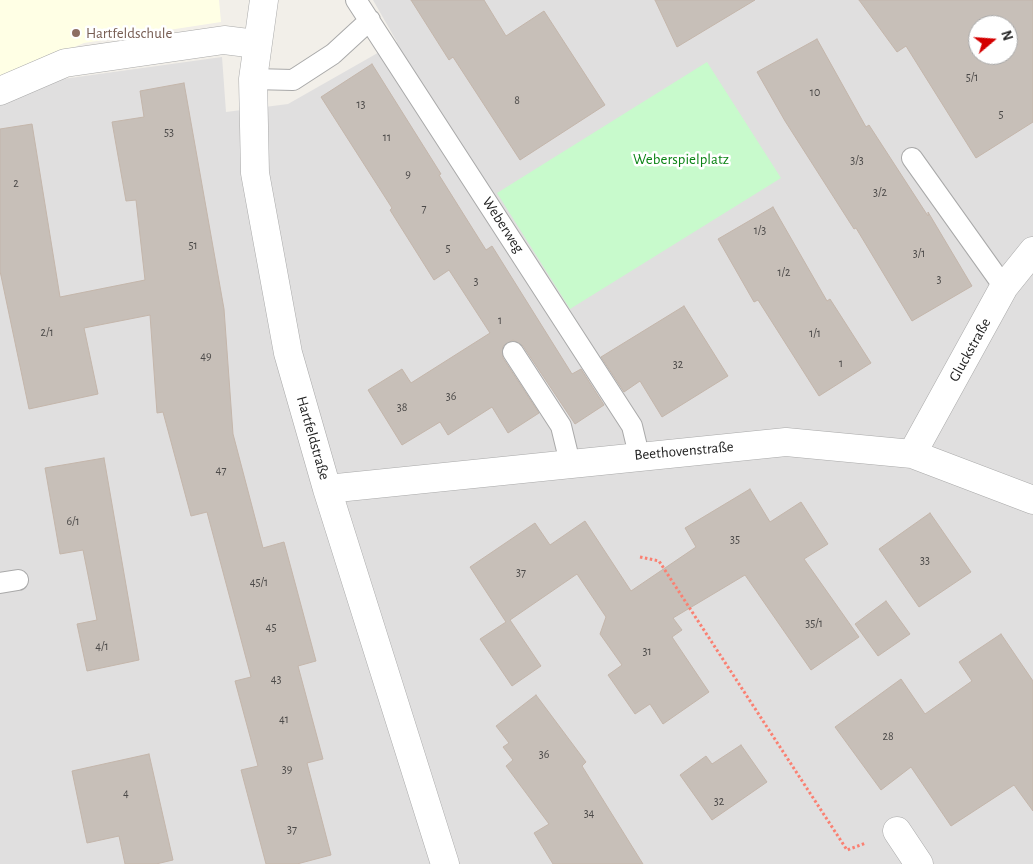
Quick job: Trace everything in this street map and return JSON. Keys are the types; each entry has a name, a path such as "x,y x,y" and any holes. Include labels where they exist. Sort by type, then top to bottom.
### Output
{"street":[{"name":"Hartfeldstraße","path":"264,0 256,44 253,79 255,173 288,353 328,489 445,864"},
{"path":"0,91 64,63 224,40 256,44"},
{"name":"Gluckstraße","path":"912,454 1004,287 1033,251"},
{"name":"Beethovenstraße","path":"328,489 786,442 912,454 1033,500"},
{"path":"897,830 919,864"}],"lane":[{"name":"Weberweg","path":"356,0 632,426 639,456"},
{"path":"253,79 293,80 333,54 370,20"},
{"path":"912,158 1004,287"},
{"path":"513,352 561,426 570,463"}],"path":[{"path":"640,557 659,561 847,850 897,830"}],"shaded area":[{"name":"Hartfeldschule","path":"0,0 219,0 221,22 84,43 0,78"},
{"path":"373,0 1033,0 1033,864 0,864 0,104 63,79 222,57 226,112 288,104 397,42"}],"green space":[{"name":"Weberspielplatz","path":"707,62 781,178 570,309 497,193"}],"building":[{"path":"411,0 484,0 506,36 544,11 605,105 520,160 453,57 449,60"},
{"path":"655,0 755,0 677,47"},
{"path":"859,0 1033,0 1033,122 976,158 906,46 897,52"},
{"path":"817,39 866,127 869,125 928,216 928,212 972,286 912,321 856,228 854,229 785,121 757,72"},
{"path":"372,64 486,250 492,246 572,374 581,369 604,405 575,424 523,346 513,340 503,346 503,358 539,413 508,433 492,407 448,435 440,422 402,445 368,390 402,369 411,383 490,333 449,270 434,280 390,210 392,208 321,97"},
{"path":"184,83 224,309 233,434 263,548 284,542 316,661 298,666 323,759 307,763 331,855 297,864 266,864 241,770 258,766 235,681 251,677 207,512 191,516 163,412 157,413 150,315 84,328 98,394 29,409 0,271 0,129 32,124 60,297 145,280 136,200 126,201 112,122 144,117 140,91"},
{"path":"773,207 827,301 830,299 871,363 819,396 758,300 754,302 718,239"},
{"path":"684,306 728,376 662,417 640,381 624,392 601,357"},
{"path":"104,458 139,660 87,671 77,624 97,620 83,550 60,554 45,468"},
{"path":"750,489 770,522 801,502 828,544 804,559 859,637 811,670 745,575 673,618 682,630 672,637 709,692 663,724 650,704 635,714 608,675 622,665 600,634 606,617 577,574 510,620 541,666 512,686 480,639 506,622 470,567 535,523 550,545 585,521 631,591 696,547 685,528"},
{"path":"930,513 971,572 919,607 879,549"},
{"path":"886,601 910,634 878,656 855,624"},
{"path":"1001,634 1033,681 1033,811 1014,785 951,826 911,767 881,790 835,727 901,679 925,714 972,681 959,662"},
{"path":"536,695 586,762 582,766 643,864 553,864 534,833 549,824 506,766 513,760 503,747 509,743 496,726"},
{"path":"741,745 767,782 712,820 680,775 706,756 712,764"},
{"path":"149,754 173,860 156,864 125,864 119,836 87,843 72,771"}],"place":[{"name":"Hartfeldschule","path":"76,33"}]}
